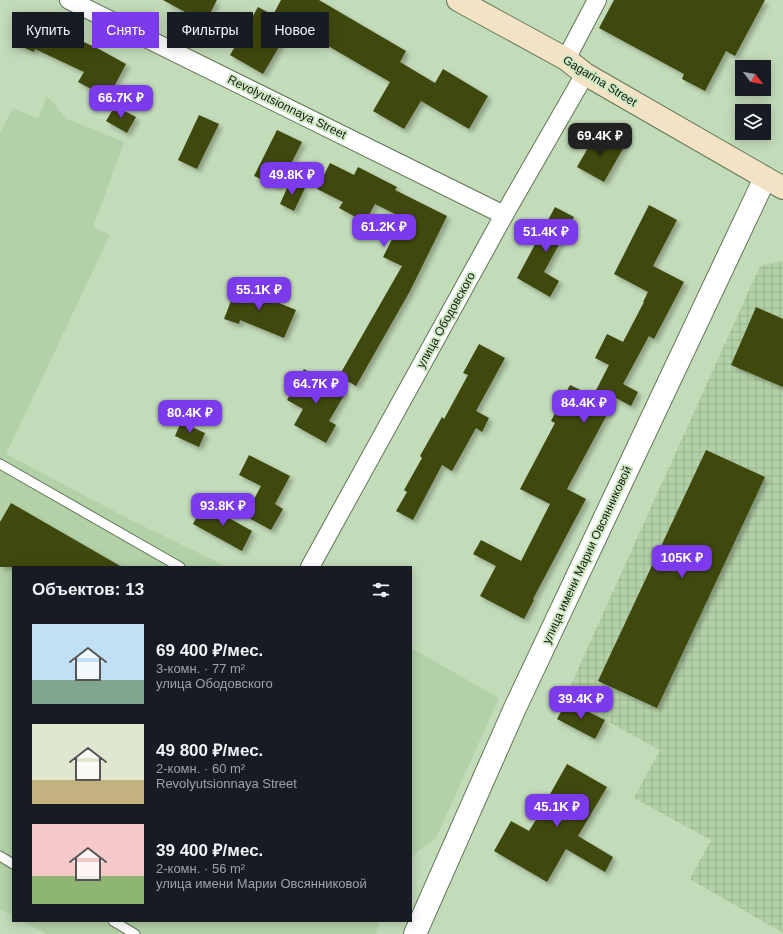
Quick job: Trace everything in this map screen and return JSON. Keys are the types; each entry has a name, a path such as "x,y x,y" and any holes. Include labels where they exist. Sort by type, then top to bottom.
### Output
{"main road":[{"name":"Gagarina Street","path":"458,0 566,59 585,74 774,183"}],"street":[{"name":"Revolyutsionnaya Street","path":"69,0 504,215"},
{"path":"566,59 597,0"},
{"name":"улица Ободовского","path":"311,566 504,215 585,74"},
{"name":"улица имени Марии Овсянниковой","path":"415,934 518,701 774,183"}],"lane":[{"path":"0,464 178,566"},
{"path":"0,856 12,863"},
{"path":"115,922 135,934"}],"shaded area":[{"path":"47,96 67,119 124,142 93,227 110,235 6,454 125,517 225,566 12,566 12,915 0,909 0,133 13,108 38,119"},
{"path":"783,261 783,933 690,879 711,840 634,798 660,750 565,698 760,266"},
{"path":"412,649 499,698 436,838 417,852 412,858"},
{"path":"24,922 379,922 376,934 47,934"}],"building":[{"path":"163,0 217,0 211,12 185,12"},
{"path":"281,0 319,0 406,51 400,62 435,83 443,69 488,96 469,129 421,101 404,129 373,111 390,82 329,47 329,12 275,12"},
{"path":"614,0 765,0 735,56 726,51 705,91 682,79 684,74 599,28"},
{"path":"258,7 267,12 261,12 261,48 278,48 263,74 230,55 234,48 253,48 253,16"},
{"path":"84,42 92,46 92,48 97,48 126,64 108,98 78,82 84,72 35,49 34,52 25,48 84,48"},
{"path":"115,106 136,117 127,133 106,121"},
{"path":"199,115 219,124 197,169 178,160"},
{"path":"277,130 302,142 279,188 254,176"},
{"path":"597,132 624,147 604,182 577,167"},
{"path":"330,163 354,175 358,167 397,187 395,190 447,216 410,291 356,386 339,376 402,266 383,257 403,218 375,204 365,222 339,208 343,202 317,189"},
{"path":"290,181 305,188 294,211 280,204"},
{"path":"649,205 677,220 653,266 684,282 654,339 649,336 623,384 638,392 631,406 616,398 567,489 586,499 524,619 480,596 496,566 473,554 481,540 521,561 550,504 520,489 555,423 551,421 570,385 593,396 609,365 595,358 607,334 623,342 644,302 648,292 614,274"},
{"path":"555,207 574,217 544,272 559,281 550,297 517,278"},
{"path":"239,280 254,286 252,292 296,310 284,338 240,320 239,324 224,319"},
{"path":"756,307 783,319 783,387 731,365"},
{"path":"479,344 505,358 476,411 489,418 482,432 476,428 452,471 442,465 413,520 396,511 407,492 404,490 422,458 420,456 442,417 444,419 468,375 463,373"},
{"path":"304,369 346,392 329,421 336,425 326,443 294,425 303,409 287,400"},
{"path":"181,422 205,433 199,447 175,436"},
{"path":"706,450 765,477 657,708 598,681"},
{"path":"249,455 290,476 275,504 283,509 271,530 245,516 261,486 239,475"},
{"path":"11,503 120,566 0,567 0,522"},
{"path":"204,504 252,531 242,551 193,524"},
{"path":"567,701 605,720 595,739 557,719"},
{"path":"567,764 607,787 578,836 613,857 605,872 566,849 547,882 494,851 511,821 529,831 550,797 549,796"}]}
